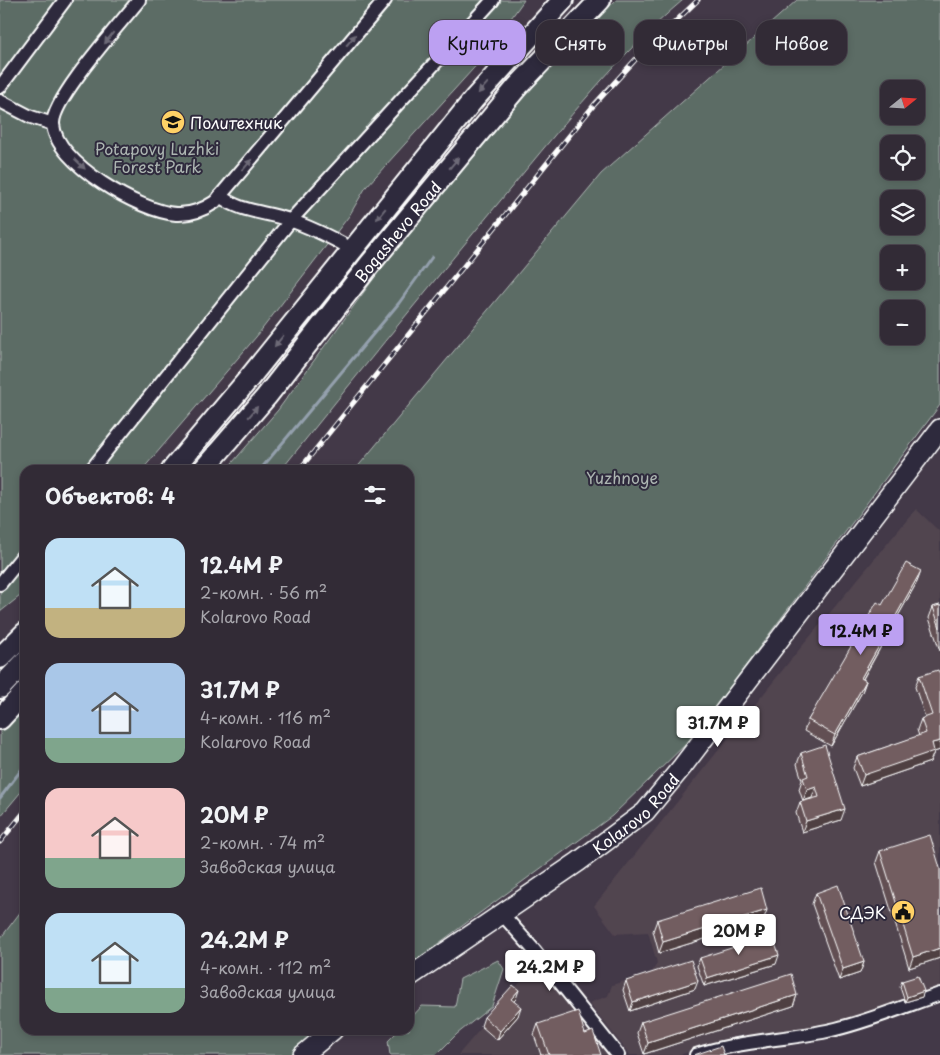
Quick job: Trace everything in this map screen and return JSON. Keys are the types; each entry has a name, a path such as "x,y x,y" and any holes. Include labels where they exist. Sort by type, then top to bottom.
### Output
{"main road":[{"name":"Bogashevo Road","path":"176,465 246,382 474,99 563,0"},
{"name":"Bogashevo Road","path":"208,465 222,450 511,94 600,0"},
{"name":"Kolarovo Road","path":"414,974 578,862 645,812 682,767 940,430"},
{"path":"212,465 222,450"},
{"path":"0,658 20,638"},
{"path":"0,688 20,667"},
{"path":"0,719 20,697"},
{"path":"303,1055 327,1035"}],"street":[{"path":"0,87 65,0"},
{"path":"139,0 64,96 55,114 53,124 61,144 83,167 110,189 133,202 153,210 178,215 202,210 220,196 385,0"},
{"path":"95,465 290,220 493,0"},
{"path":"0,101 31,118 53,124"},
{"path":"220,196 234,207 290,220 329,236 352,249"},
{"path":"0,584 20,559"},
{"path":"502,914 534,950 618,1055"},
{"path":"696,1055 724,1046 783,1040 830,1031 940,994"}],"shaded area":[{"path":"916,509 940,532 940,989 830,1025 758,1038 740,1035 679,1055 630,1055 589,1003 608,996 612,985 652,972 657,963 648,932 615,934 594,906 793,657"},
{"path":"535,965 609,1055 458,1055"}],"green space":[{"name":"Potapovy Luzhki Forest Park","path":"0,0 524,0 510,20 429,20 429,65 477,65 366,187 349,216 256,337 146,465 20,465 20,596 0,612"},
{"path":"616,0 683,0 660,20 634,20 634,45 624,56 624,20 596,20"},
{"name":"Yuzhnoye","path":"797,0 940,0 940,405 691,739 612,816 414,961 414,465 359,465 601,174 724,65 746,65 746,45 756,36 756,65 847,65 847,20 774,20"},
{"path":"552,65 616,65 423,294 285,465 230,465 278,410 380,270 502,122"},
{"path":"20,708 20,793 0,817 0,730"},
{"path":"20,913 20,1035 315,1035 292,1055 0,1055 0,939"},
{"path":"498,960 504,969 492,1006 457,1034 436,1055 390,1055 388,1041 394,1035 414,1035 414,1015 422,1006 455,1007 460,979"}],"building":[{"path":"906,563 921,571 861,678 866,681 835,735 808,720 877,602 882,605"},
{"path":"940,605 940,628 933,607"},
{"path":"938,670 940,674 940,741 932,743 934,751 864,775 857,757 926,733 921,719 932,715 919,676"},
{"path":"825,745 845,809 806,821 800,802 819,797 816,787 807,790 803,778 808,776 801,753"},
{"path":"930,835 940,868 940,948 913,957 880,851"},
{"path":"838,885 864,962 843,969 816,893"},
{"path":"761,888 767,910 663,942 657,920"},
{"path":"772,935 779,955 707,978 700,958"},
{"path":"691,960 698,981 633,1002 626,981"},
{"path":"791,974 797,995 648,1043 641,1022"},
{"path":"918,976 924,991 907,997 902,981"},
{"path":"513,985 519,990 511,999 521,1007 500,1031 484,1017"},
{"path":"578,1011 585,1034 593,1031 601,1055 549,1055 538,1024"},
{"path":"721,1046 724,1055 694,1055"}],"waterway":[{"path":"264,465 399,303 432,257"},
{"path":"0,798 20,772"}],"railway":[{"path":"303,465 594,105 636,59 698,0"},
{"path":"0,842 20,817"}],"place":[{"name":"Политехник","path":"173,122"},
{"name":"СДЭК","path":"903,912"}]}
